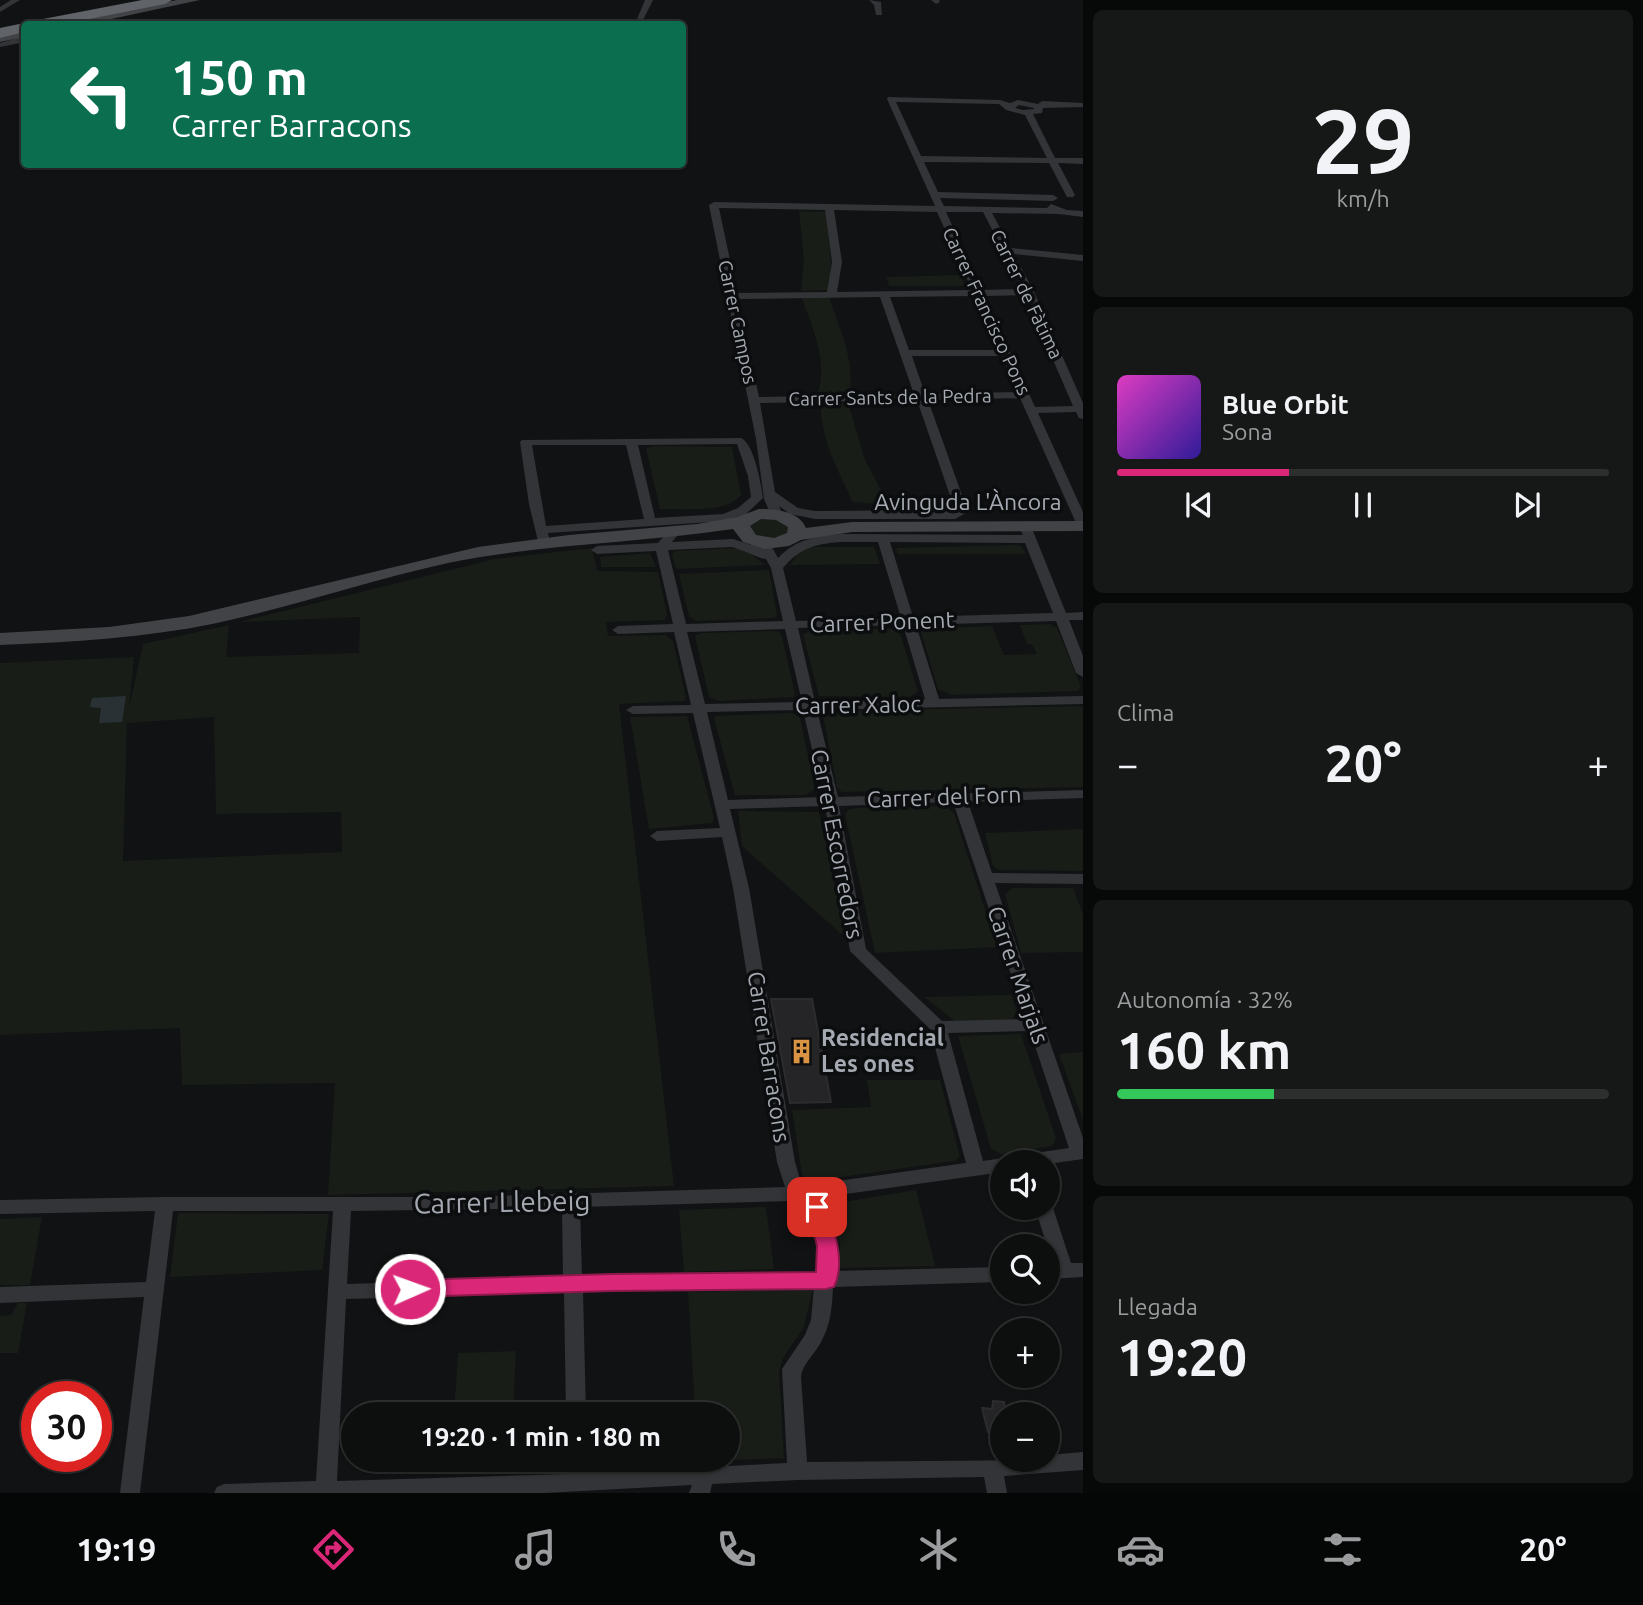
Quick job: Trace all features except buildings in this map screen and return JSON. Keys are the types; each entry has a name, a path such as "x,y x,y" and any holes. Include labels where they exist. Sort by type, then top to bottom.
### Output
{"highway":[{"path":"58,21 165,0"},
{"path":"0,33 21,29"}],"street":[{"path":"0,10 16,0"},
{"path":"88,21 194,0"},
{"path":"639,21 649,0"},
{"path":"873,0 878,4 878,13"},
{"path":"0,39 21,35"},
{"path":"0,45 17,41 21,37"},
{"name":"Carrer Francisco Pons","path":"1009,106 1000,102 891,98 1083,525"},
{"path":"1026,102 1038,106 1052,104"},
{"path":"1038,106 1039,111 1028,113 1013,111 1009,106 1026,102 1083,105"},
{"path":"1028,113 1070,195"},
{"path":"918,159 1083,161"},
{"path":"933,195 1053,198 1083,196"},
{"path":"1053,198 1049,203 1059,211"},
{"name":"Carrer Campos","path":"768,522 762,439 714,205 829,207"},
{"path":"832,294 837,262 829,207 1059,211 1082,217"},
{"name":"Carrer de Fàtima","path":"986,210 1029,292 1082,413"},
{"path":"1008,251 1083,258"},
{"path":"732,296 1029,292"},
{"path":"777,568 768,522 741,441 526,442 542,535 650,521 725,517 742,511 768,522 794,511 815,516 943,515 962,512 884,293"},
{"path":"906,354 1007,353"},
{"name":"Carrer Sants de la Pedra","path":"754,400 1026,395"},
{"path":"1033,410 1082,413"},
{"path":"754,476 756,445 762,439"},
{"path":"631,441 650,521"},
{"name":"Avinguda L'Àncora","path":"0,639 104,634 218,616 542,535 683,530 768,522 1027,532 1083,525"},
{"name":"Carrer Escorredors","path":"768,522 768,550 777,568 831,801 858,951 938,1027"},
{"path":"661,547 683,530"},
{"path":"777,568 800,543 840,538 883,539 1027,532 1083,673"},
{"path":"883,539 933,703"},
{"path":"597,550 733,543 756,550 777,568"},
{"name":"Carrer Barracons","path":"661,547 741,888 786,1162 796,1194 817,1207 827,1246 821,1320 813,1339 792,1369 798,1471"},
{"name":"Carrer Ponent","path":"681,627 1083,616"},
{"path":"618,630 681,627"},
{"name":"Carrer Xaloc","path":"633,710 1083,700"},
{"name":"Carrer del Forn","path":"722,805 1083,794"},
{"name":"Carrer Marjals","path":"959,798 1035,1026 1081,1152"},
{"path":"657,836 728,832"},
{"path":"985,878 1083,879"},
{"path":"976,1169 938,1027 1035,1026"},
{"path":"1060,1156 1081,1152"},
{"name":"Carrer Llebeig","path":"0,1207 342,1205 796,1194 990,1167"},
{"path":"571,1201 576,1402"},
{"path":"130,1493 165,1204"},
{"path":"326,1491 342,1205"},
{"path":"1048,1220 1065,1271"},
{"path":"337,1292 573,1283 826,1280 990,1274"},
{"path":"0,1295 154,1289"},
{"path":"1060,1463 1083,1461"},
{"path":"224,1493 577,1482 700,1485 798,1471 990,1468"},
{"path":"577,1472 577,1482"},
{"path":"993,1472 997,1493"}],"shaded area":[{"path":"799,211 826,212 831,265 829,290 801,291 804,260"},
{"path":"961,275 965,286 889,286 886,277"},
{"path":"829,297 848,356 850,395 818,392 821,380 820,356 802,298"},
{"path":"848,403 865,460 889,505 853,502 831,454 820,404"},
{"path":"732,447 741,495 734,501 715,508 660,509 646,448"},
{"path":"768,514 798,531 762,543 743,522"},
{"path":"1021,546 1026,554 897,554 896,548"},
{"path":"809,547 874,547 880,564 790,565 799,552"},
{"path":"592,548 597,571 658,572 667,614 665,620 606,622 608,636 666,635 673,641 686,697 684,701 619,704 674,1186 328,1195 335,1083 182,1085 180,1028 0,1035 0,663 134,657 129,708 143,644 229,625 226,657 359,653 360,617 239,622 495,559","holes":["214,717 216,814 341,812 342,852 123,861 127,723"]},
{"path":"737,548 750,553 765,565 676,569 672,554 675,551"},
{"path":"650,553 656,567 601,567 600,557"},
{"path":"769,570 777,615 774,618 696,621 689,616 679,574"},
{"path":"1050,624 1057,628 1081,687 1078,691 951,695 938,689 921,632 925,629 992,626 1004,655 1037,654 1032,644 1027,644 1020,625"},
{"path":"813,630 897,630 901,636 918,692 908,697 819,696 803,634"},
{"path":"779,632 782,637 795,694 793,697 719,701 709,697 695,636 701,633"},
{"path":"126,696 122,722 99,723 101,708 90,707 92,698"},
{"path":"1083,707 1083,787 842,792 837,787 823,716 833,711"},
{"path":"797,714 800,718 815,789 806,795 735,795 715,716"},
{"path":"687,716 714,818 712,823 649,829 630,717"},
{"path":"945,806 954,813 997,947 875,953 845,815 848,810 856,808"},
{"path":"738,811 819,812 847,939 742,846"},
{"path":"1083,829 1083,871 998,870 993,866 985,833"},
{"path":"1013,888 1073,888 1083,914 1083,952 1021,953 1005,894"},
{"path":"1011,995 1017,1012 1011,1020 955,1021 924,997"},
{"path":"1021,1034 1056,1138 1052,1146 1026,1150 991,1149 958,1036"},
{"path":"1083,1052 1083,1120 1059,1054"},
{"path":"867,1080 940,1080 960,1157 954,1161 814,1181 806,1179 802,1174 792,1110 871,1107"},
{"path":"916,1190 935,1266 839,1268 840,1245 831,1210 837,1203"},
{"path":"766,1207 774,1269 684,1272 679,1210"},
{"path":"178,1213 329,1214 322,1270 170,1277"},
{"path":"42,1217 30,1285 0,1285 0,1219"},
{"path":"813,1289 804,1327 783,1358 779,1372 784,1458 740,1460 740,1402 695,1402 688,1292"},
{"path":"18,1303 27,1303 18,1353 0,1353 0,1316 11,1315"},
{"path":"516,1351 514,1402 455,1402 458,1353"},
{"path":"396,1472 454,1472 396,1474"}],"place":[{"name":"Residencial Les ones","path":"801,1051"}],"route":[{"path":"410,1289 612,1282 826,1280 827,1246 817,1207"}]}
